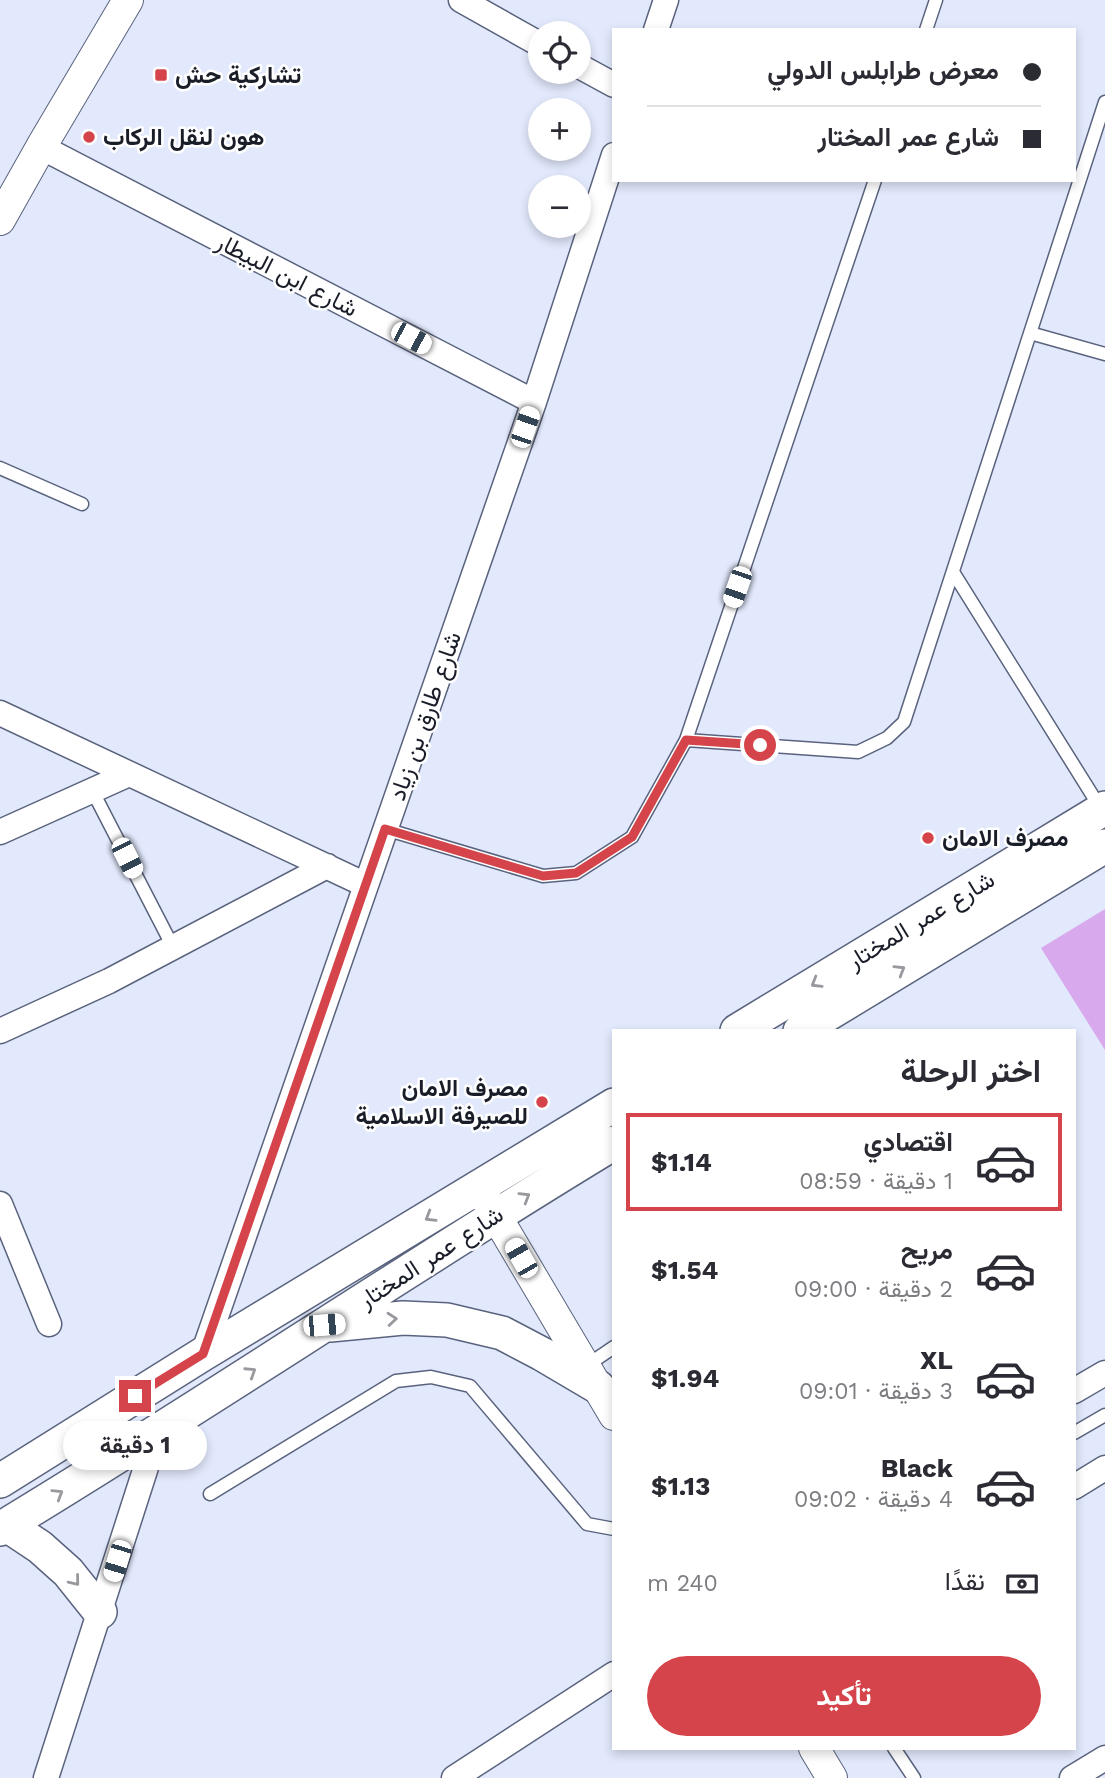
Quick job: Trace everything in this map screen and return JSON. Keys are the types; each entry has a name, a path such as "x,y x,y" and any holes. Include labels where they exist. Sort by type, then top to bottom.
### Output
{"main road":[{"name":"شارع عمر المختار","path":"740,1029 1104,809"},
{"name":"شارع عمر المختار","path":"803,1029 1105,846"},
{"name":"شارع عمر المختار","path":"4,1527 157,1433 324,1325 612,1107"},
{"name":"شارع عمر المختار","path":"0,1481 203,1354 488,1201 612,1144"},
{"path":"324,1325 403,1318 447,1320 502,1334 592,1377"},
{"path":"4,1527 40,1547 68,1572 100,1612"}],"street":[{"path":"0,220 128,0"},
{"path":"461,0 528,37"},
{"path":"657,28 666,0"},
{"path":"591,73 612,84"},
{"name":"شارع ابن البيطار","path":"41,147 534,402"},
{"name":"شارع طارق بن زياد","path":"203,1354 534,402 612,161"},
{"path":"0,713 366,885"},
{"path":"0,832 129,774"},
{"path":"0,1031 109,981 327,866"},
{"path":"488,1201 612,1412"},
{"path":"0,1204 49,1324"},
{"path":"1076,1390 1102,1379"},
{"path":"46,1778 157,1433"},
{"path":"1076,1486 1105,1468"},
{"path":"454,1778 612,1675"},
{"path":"815,1750 832,1778"},
{"path":"1072,1778 1105,1758"}],"lane":[{"path":"927,28 936,0"},
{"path":"686,740 858,752 887,738 904,722 1105,102"},
{"path":"385,829 543,876 576,873 632,837 686,740 874,182"},
{"path":"1030,333 1105,354"},
{"path":"0,468 82,504"},
{"path":"953,572 1104,809"},
{"path":"92,790 173,947"},
{"path":"592,1377 612,1350"},
{"path":"210,1494 396,1381 431,1377 470,1386 587,1524 612,1533"},
{"path":"1076,1432 1105,1415"},
{"path":"895,1750 914,1778"}],"shaded area":[{"path":"1105,909 1105,1050 1041,948"}],"place":[{"name":"تشاركية حش","path":"161,75"},
{"name":"هون لنقل الركاب","path":"89,137"},
{"name":"مصرف الامان","path":"928,838"},
{"name":"مصرف الامان للصيرفة الاسلامية","path":"542,1102"}],"route":[{"path":"135,1396 203,1354 385,829 543,876 576,873 632,837 686,740 760,745"}]}
